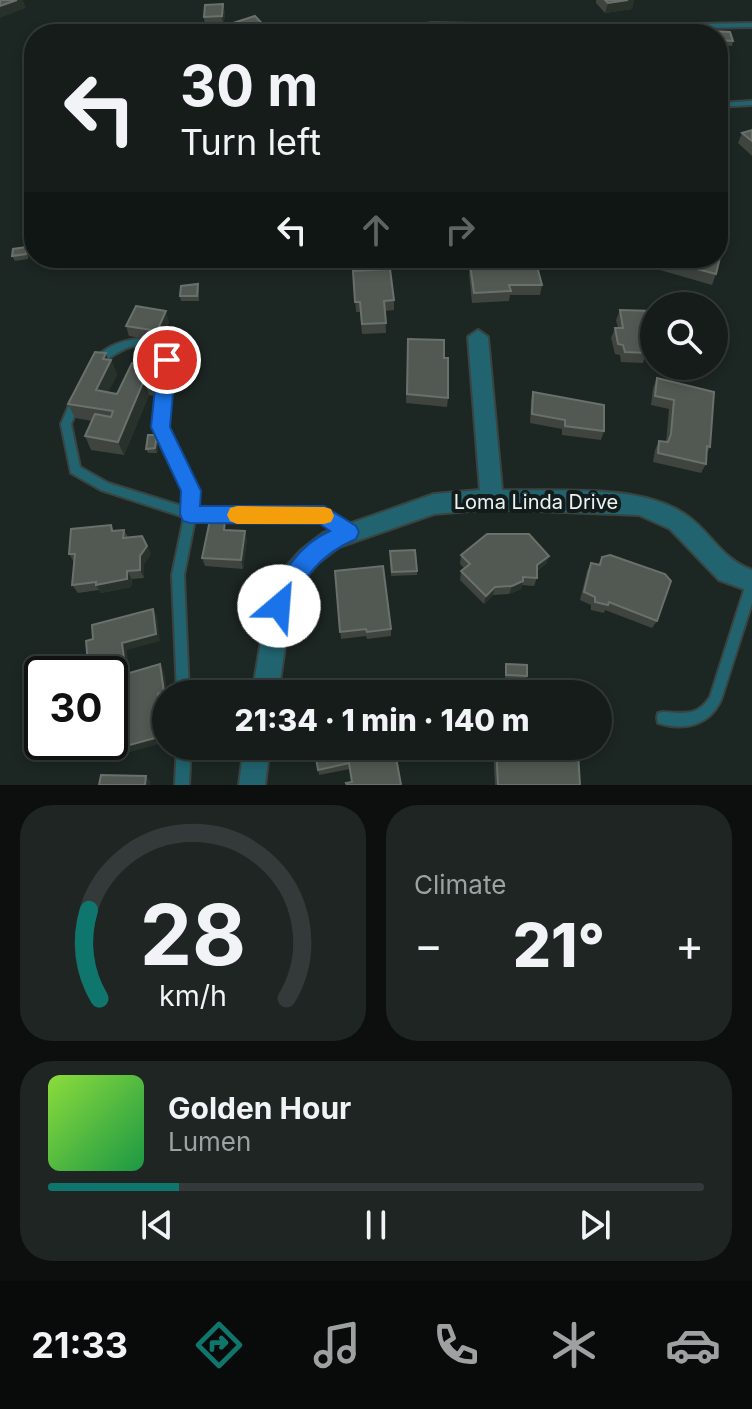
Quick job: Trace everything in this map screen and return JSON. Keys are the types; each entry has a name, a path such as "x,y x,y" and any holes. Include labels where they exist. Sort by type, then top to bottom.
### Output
{"street":[{"path":"478,337 492,499"},
{"name":"Loma Linda Drive","path":"267,680 283,593 309,557 331,540 349,532 434,504 492,499 626,503 654,509 678,522 727,572 752,583"},
{"path":"252,785 255,760"}],"lane":[{"path":"728,25 752,25"},
{"path":"728,104 752,103"},
{"path":"88,379 99,359 119,346 152,345 164,353 167,369 160,427 191,491 190,514 178,575 182,680"},
{"path":"81,392 66,424 75,470 105,487 190,514 324,515 349,532"},
{"path":"663,718 694,720 708,714 752,583"},
{"path":"182,785 183,760"}],"building":[{"path":"0,0 17,0 0,6"},
{"path":"223,4 222,16 204,17 205,5"},
{"path":"255,16 263,24 234,24"},
{"path":"752,130 752,141 742,133"},
{"path":"24,247 24,254 12,256 13,249"},
{"path":"471,268 537,268 542,285 509,285 511,291 474,293"},
{"path":"693,268 717,268 716,274"},
{"path":"390,269 394,300 384,301 386,323 362,324 360,302 355,302 353,271"},
{"path":"198,284 197,296 180,296 181,286"},
{"path":"136,306 166,311 157,331 126,326"},
{"path":"620,310 640,311 640,353 625,352 623,345 618,344 615,328 623,328"},
{"path":"408,339 444,340 444,358 448,358 448,398 407,394"},
{"path":"145,344 154,345 151,351 142,349"},
{"path":"95,352 106,353 103,359 111,360 96,390 117,394 132,363 157,367 150,381 144,380 118,442 85,436 95,414 111,417 113,411 68,404"},
{"path":"657,380 714,392 706,464 658,453 659,441 668,442 671,434 674,400 655,396"},
{"path":"533,392 604,405 604,431 565,426 565,420 532,414"},
{"path":"148,435 157,435 155,448 146,449"},
{"path":"210,520 225,520 224,530 245,531 241,560 202,558"},
{"path":"111,525 112,531 124,530 123,538 142,536 147,546 140,556 140,570 127,571 127,579 96,585 96,582 72,585 75,554 69,554 71,529"},
{"path":"487,534 529,534 549,556 537,565 537,578 523,577 523,581 512,586 495,587 486,596 461,571 470,564 461,555"},
{"path":"415,550 417,571 392,572 390,551"},
{"path":"610,555 665,574 671,581 657,621 609,602 608,605 595,602 595,597 584,592 591,563 600,565 602,557"},
{"path":"383,566 391,629 340,632 335,571"},
{"path":"153,609 156,634 122,643 124,656 87,656 86,641 93,639 92,625"},
{"path":"160,664 162,680 152,680 152,739 128,745 128,673"},
{"path":"506,664 527,665 527,676 506,675"},
{"path":"316,760 397,760 401,785 347,785 352,782 349,763 318,770"},
{"path":"497,760 578,760 580,785 498,785"},
{"path":"101,775 146,776 145,785 99,785"}],"slow traffic":[{"path":"237,515 324,516"}],"route":[{"path":"167,360 160,427 191,491 190,514 324,515 349,532 331,540 309,557 291,578 279,606"}]}
